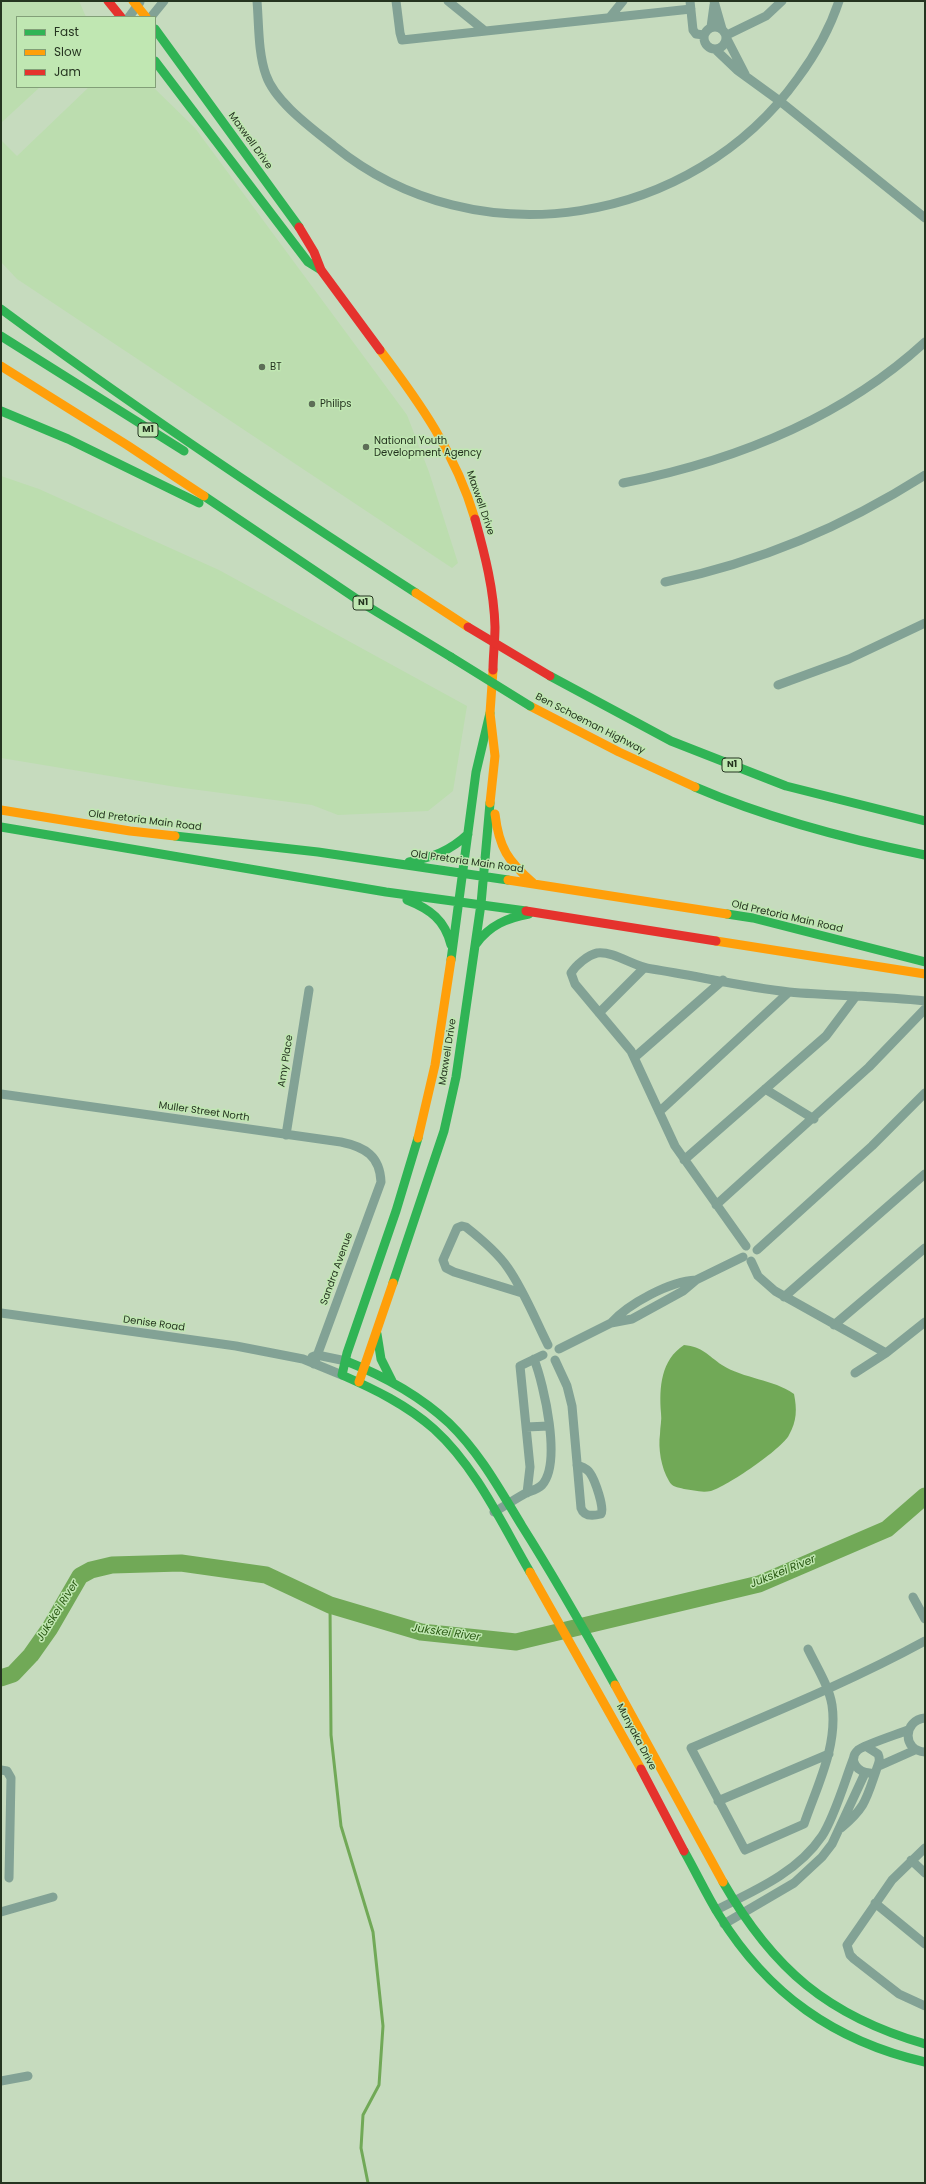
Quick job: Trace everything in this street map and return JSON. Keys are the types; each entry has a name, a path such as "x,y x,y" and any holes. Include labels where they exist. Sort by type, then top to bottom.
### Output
{"main road":[{"path":"108,1 119,16"},
{"path":"137,2 145,16"},
{"name":"Maxwell Drive","path":"156,30 292,216 314,252 321,270 421,404 452,459 467,492 486,558 492,595 495,662 490,713 480,749 435,1064 420,1135 342,1375"},
{"name":"Maxwell Drive","path":"156,63 308,262 321,270"},
{"path":"1,309 92,376 299,518"},
{"name":"M1","path":"1,336 144,427 299,518"},
{"name":"M1","path":"1,366 127,445 276,545"},
{"path":"1,412 68,439 194,500 276,545"},
{"name":"N1","path":"299,518 468,627 550,676 678,744 786,786 925,821"},
{"name":"Ben Schoeman Highway","path":"276,545 367,606 530,706 623,754 710,793 772,818 833,835 925,855"},
{"name":"Maxwell Drive","path":"359,1382 376,1329 412,1230 444,1131 456,1077 481,904 482,876 493,783 495,756 490,713"},
{"path":"493,783 499,845 510,862 533,883"},
{"name":"Old Pretoria Main Road","path":"1,810 130,831 318,852 533,883 753,918 925,962"},
{"path":"1,827 386,892 536,912 925,974"},
{"path":"400,864 442,854 453,848 468,834"},
{"path":"386,892 432,910 446,927 452,950"},
{"path":"475,946 490,927 511,917 536,912"},
{"path":"376,1329 380,1358 386,1374 393,1383"},
{"name":"Munyaka Drive","path":"346,1361 364,1368 418,1397 453,1425 494,1478 614,1682 733,1901 771,1951 790,1972 818,1995 873,2027 925,2044"},
{"name":"Munyaka Drive","path":"342,1375 359,1382 410,1410 434,1429 462,1462 525,1563 597,1688 724,1924 756,1964 803,2010 859,2043 886,2053 925,2062"}],"street":[{"path":"153,16 164,1"},
{"path":"257,1 262,54 266,76 283,100 305,122 367,170 410,191 461,207 495,212 537,215 590,210 634,199 675,182 713,162 736,145 781,102 815,53 839,1"},
{"path":"396,1 402,40 610,17 691,5 694,30 696,34 704,35"},
{"path":"448,1 485,31"},
{"path":"610,17 623,1"},
{"path":"725,34 766,16 782,1"},
{"path":"130,16 137,2"},
{"path":"714,3 725,34 746,75"},
{"path":"704,35 711,27 714,3"},
{"path":"711,27 725,34"},
{"path":"716,50 723,46 725,34"},
{"path":"704,35 706,44 716,50 737,70 746,75 781,102 925,218"},
{"path":"623,483 706,464 769,441 827,412 884,375 925,342"},
{"path":"665,582 702,574 739,563 804,540 870,509 925,475"},
{"path":"778,685 849,659 925,623"},
{"path":"746,1246 684,1160 668,1135 635,1057 624,1041 575,984 572,973 573,970 588,957 596,953 615,957 644,968 789,992 925,1001"},
{"path":"599,1013 644,968"},
{"path":"635,1057 723,980"},
{"name":"Amy Place","path":"286,1136 309,990"},
{"path":"659,1112 789,992"},
{"path":"684,1160 826,1036 856,996"},
{"path":"716,1205 814,1119 870,1067 925,1008"},
{"path":"765,1089 814,1119"},
{"path":"559,1349 611,1323 627,1321 637,1316 674,1296 696,1280 747,1259 756,1258 757,1250 872,1146 925,1093"},
{"name":"Muller Street North","path":"1,1094 357,1145 372,1155 377,1162 381,1182"},
{"path":"784,1297 925,1174"},
{"name":"Sandra Avenue","path":"315,1360 381,1182"},
{"path":"522,1293 454,1272 446,1268 443,1260 456,1228 459,1226 466,1227 503,1262 522,1293 548,1344"},
{"path":"746,1246 752,1246 757,1250"},
{"path":"746,1246 743,1251 747,1259 758,1276 767,1285 784,1297 886,1353"},
{"path":"834,1325 925,1248"},
{"path":"611,1323 621,1312 631,1306 685,1280 696,1280"},
{"name":"Denise Road","path":"1,1313 236,1346 303,1359 346,1361"},
{"path":"855,1373 886,1353 925,1322"},
{"path":"548,1344 553,1344 559,1349"},
{"path":"543,1355 544,1348 548,1344"},
{"path":"554,1360 558,1356 559,1349"},
{"path":"527,1493 531,1478 520,1366 543,1355"},
{"path":"543,1355 549,1360 554,1360"},
{"path":"494,1512 541,1486 548,1478 550,1459 549,1426 542,1379 534,1359"},
{"path":"315,1360 342,1375"},
{"path":"554,1360 572,1401 577,1465 582,1511 589,1516 601,1514 602,1507 593,1479 586,1468 577,1465"},
{"path":"526,1427 549,1426"},
{"path":"913,1598 925,1619"},
{"path":"808,1649 826,1689 832,1705 832,1740 829,1754 804,1824 745,1850 691,1748 826,1689 884,1664 925,1641"},
{"path":"915,1750 908,1741 908,1730 914,1721 925,1717"},
{"path":"716,1910 780,1876 795,1865 822,1836 854,1757 859,1749 908,1730"},
{"path":"838,1830 854,1817 867,1800 877,1767 878,1754 867,1747"},
{"path":"724,1924 794,1883 810,1870 832,1844 865,1773 915,1750 925,1752"},
{"path":"718,1801 829,1754"},
{"path":"854,1757 855,1766 865,1773"},
{"path":"1,1770 7,1771 11,1778 8,1878"},
{"path":"925,1848 892,1880 849,1940 847,1945 850,1955 899,1994 925,2006"},
{"path":"911,1860 925,1873"},
{"path":"1,1912 53,1897"},
{"path":"875,1904 925,1944"},
{"path":"1,2081 28,2076"}],"shaded area":[{"path":"1,1 79,1 86,16 16,16 16,88 39,88 1,123"},
{"path":"88,88 154,88 195,128 407,415 429,472 458,563 452,568 17,279 1,262 1,140 17,156"},
{"path":"1,476 39,489 219,570 467,706 453,791 428,811 338,815 312,805 176,787 1,758"},
{"path":"684,1345 704,1352 731,1370 777,1385 794,1394 796,1405 795,1420 792,1430 784,1441 753,1467 729,1483 711,1491 704,1492 673,1486 666,1476 661,1458 659,1440 661,1418 661,1384 670,1358"}],"waterway":[{"name":"Jukskei River","path":"1,1678 13,1674 31,1655 50,1628 80,1576 91,1570 112,1565 181,1563 266,1575 330,1605 421,1632 516,1642 759,1584 887,1529 925,1496"},
{"path":"330,1605 331,1735 341,1826 373,1932 383,2026 379,2085 363,2115 361,2148 368,2183"}],"traffic: fast":[{"path":"156,30 299,227"},
{"path":"156,62 308,262 321,270"},
{"path":"1,309 103,383 206,454 416,593"},
{"path":"1,336 184,451"},
{"path":"1,411 68,439 199,503"},
{"path":"204,496 367,606 451,657"},
{"path":"451,657 530,706"},
{"path":"550,676 671,741 786,786 925,821"},
{"path":"451,960 476,772 490,713"},
{"path":"695,787 751,809 808,827 925,855"},
{"path":"393,1283 444,1131 456,1077 481,904 490,803"},
{"path":"1,827 386,892 526,911"},
{"path":"409,862 426,858 448,849 468,834"},
{"path":"175,836 318,852 508,880"},
{"path":"407,900 423,907 441,922 451,945"},
{"path":"476,944 481,937 500,923 529,914"},
{"path":"727,914 753,918 925,962"},
{"path":"418,1138 396,1211 347,1353 342,1375 378,1392 413,1412 424,1420 449,1444 475,1478 530,1572"},
{"path":"377,1334 381,1359 392,1381"},
{"path":"346,1361 374,1373 400,1387 426,1404 449,1423 480,1459 546,1565 615,1685"},
{"path":"684,1851 714,1907 738,1943 759,1968 782,1991 806,2010 833,2027 861,2041 892,2053 925,2062"},
{"path":"723,1882 742,1913 762,1940 783,1964 806,1985 832,2003 860,2019 891,2033 925,2044"}],"traffic: slow":[{"path":"133,1 145,16"},
{"path":"380,350 423,410 447,451 458,473 475,519"},
{"path":"1,366 127,445 204,496"},
{"path":"416,593 468,627"},
{"path":"490,803 495,756 490,713 493,670"},
{"path":"530,706 619,752 695,787"},
{"path":"1,810 130,831 175,836"},
{"path":"495,814 499,836 506,853 517,868 533,883"},
{"path":"508,880 727,914"},
{"path":"716,941 925,974"},
{"path":"418,1138 435,1065 451,960"},
{"path":"359,1382 393,1283"},
{"path":"530,1572 641,1769"},
{"path":"615,1685 723,1882"}],"traffic: jam":[{"path":"108,1 120,16"},
{"path":"299,227 314,252 321,270 380,350"},
{"path":"475,519 493,600 495,627 493,670"},
{"path":"468,627 550,676"},
{"path":"526,911 716,941"},
{"path":"641,1769 684,1851"}],"place":[{"name":"BT","path":"262,367"},
{"name":"Philips","path":"312,404"},
{"name":"National Youth Development Agency","path":"366,447"}]}
